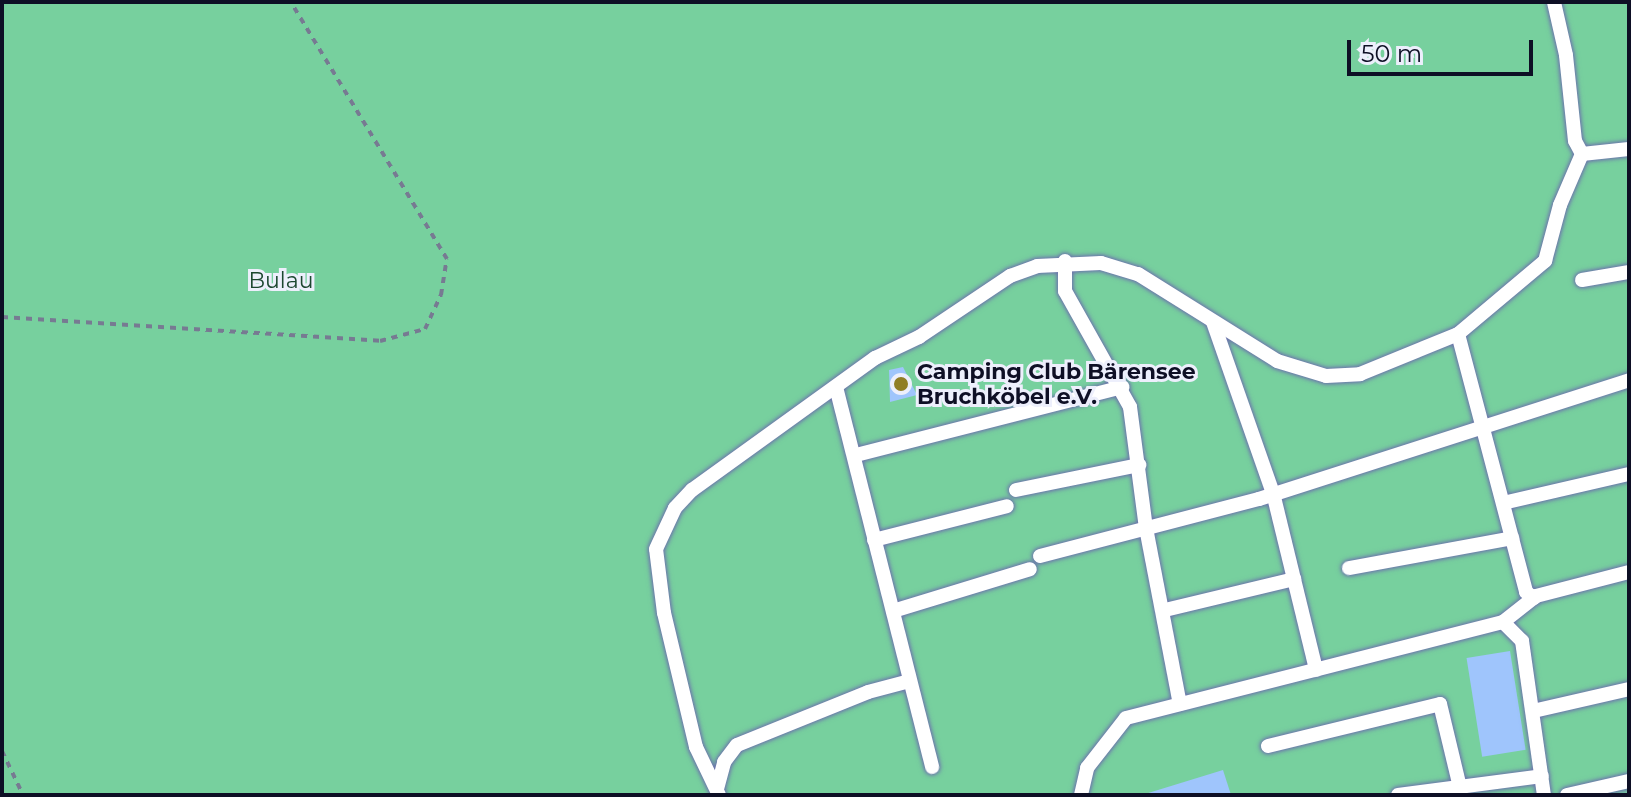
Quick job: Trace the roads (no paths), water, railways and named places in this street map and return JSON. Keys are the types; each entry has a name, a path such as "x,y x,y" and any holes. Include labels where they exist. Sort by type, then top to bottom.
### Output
{"lane":[{"path":"1554,2 1566,55 1575,141 1582,154"},
{"path":"1582,154 1629,149"},
{"path":"718,792 696,747 664,613 656,549 662,530 692,490 875,358 919,337 1010,276 1065,261 1101,263 1138,274 1277,361 1326,376 1360,374 1458,334 1545,261 1560,205 1582,154"},
{"path":"1065,261 1065,291 1122,387 1137,436 1146,528 1165,610 1180,704"},
{"path":"1582,280 1629,272"},
{"path":"1213,322 1273,493 1316,670"},
{"path":"1458,334 1526,592 1534,598"},
{"path":"1040,556 1273,493 1629,380"},
{"path":"836,387 856,455 874,540 932,767"},
{"path":"856,455 1122,387"},
{"path":"1016,490 1139,465"},
{"path":"1503,503 1629,474"},
{"path":"874,540 1007,506"},
{"path":"1349,568 1512,538"},
{"path":"893,611 1030,569"},
{"path":"1081,795 1087,768 1112,730 1126,718 1503,622 1534,598 1629,572"},
{"path":"1165,610 1294,579"},
{"path":"1503,622 1522,641 1544,795"},
{"path":"718,792 724,762 737,745 868,692 910,681"},
{"path":"1533,711 1629,689"},
{"path":"1268,746 1440,704 1459,783"},
{"path":"1398,795 1459,783 1542,776"},
{"path":"1567,795 1629,781"}],"place":[{"name":"Camping Club Bärensee Bruchköbel e.V.","path":"901,384"}],"park label":[{"name":"Bulau","path":"281,281"}]}
